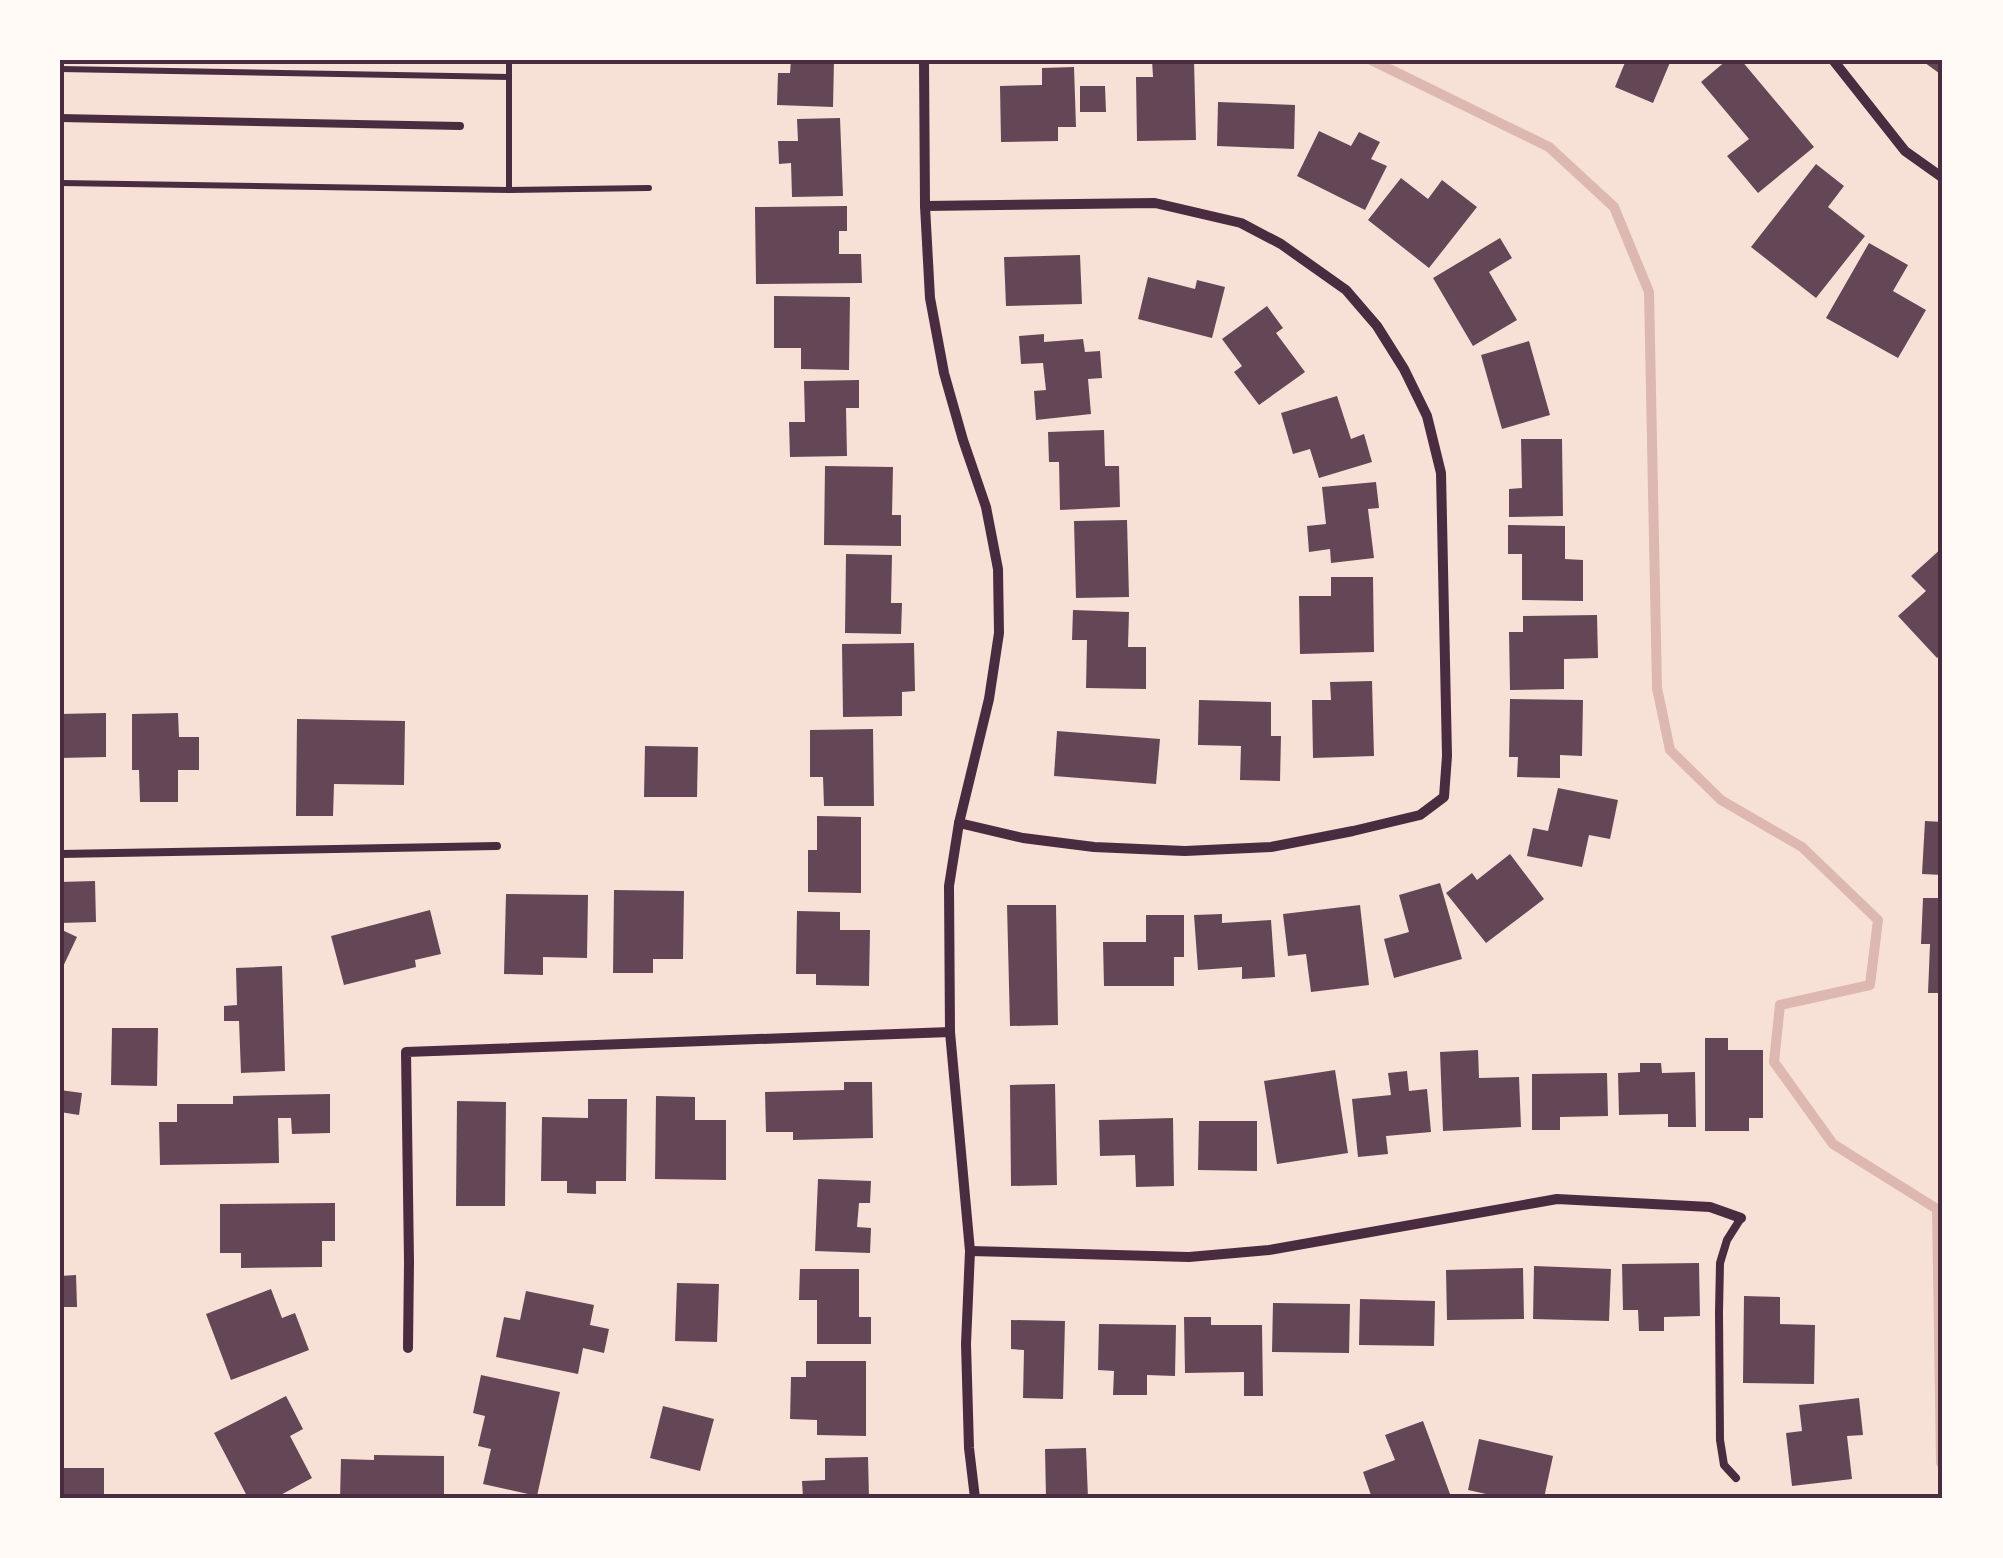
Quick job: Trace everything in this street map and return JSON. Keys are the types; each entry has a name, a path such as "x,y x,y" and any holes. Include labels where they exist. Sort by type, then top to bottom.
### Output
{"street":[{"path":"924,60 930,298 944,373 986,507 998,569 999,633 989,699 959,823 949,886 950,1032 970,1250 966,1344 974,1498"},
{"path":"1833,60 1906,150 1943,178"},
{"path":"925,206 1155,203 1241,223 1280,244 1346,290 1378,326 1427,416 1441,472 1447,756 1444,797 1420,815 1272,847 1185,851 1094,847 1023,838 959,823"},
{"path":"408,1348 406,1052 950,1032"},
{"path":"970,1250 1189,1257 1269,1250 1557,1199 1710,1207 1742,1218"}],"lane":[{"path":"60,118 460,126"},
{"path":"60,854 497,846"},
{"path":"1736,1478 1724,1465 1720,1440 1720,1263 1726,1240 1742,1218"}],"path":[{"path":"508,190 509,60"},
{"path":"60,70 508,76"},
{"path":"60,184 649,188"}],"building":[{"path":"791,60 834,60 833,107 777,105 778,73 790,73"},
{"path":"1152,60 1194,60 1196,140 1137,141 1136,77 1153,77"},
{"path":"1626,60 1671,60 1653,103 1615,87"},
{"path":"1727,60 1741,60 1814,147 1758,193 1727,156 1749,139 1701,82"},
{"path":"1921,60 1943,60 1943,76"},
{"path":"1074,67 1076,127 1058,127 1058,141 1001,142 1000,86 1042,85 1042,68"},
{"path":"1080,86 1105,86 1106,112 1080,112"},
{"path":"1218,102 1295,105 1294,149 1217,146"},
{"path":"840,118 843,196 792,197 791,163 779,164 778,141 798,141 797,119"},
{"path":"1319,131 1351,146 1359,132 1380,142 1371,159 1387,166 1365,210 1297,176"},
{"path":"1816,164 1844,186 1828,207 1865,236 1816,298 1751,247"},
{"path":"1401,178 1428,199 1442,180 1477,207 1429,268 1368,220"},
{"path":"847,206 847,231 839,231 839,254 861,254 862,283 756,284 755,207"},
{"path":"1500,238 1512,258 1489,272 1517,320 1473,346 1433,278"},
{"path":"1869,243 1908,265 1893,291 1926,310 1898,358 1826,318"},
{"path":"1080,255 1082,304 1006,306 1004,257"},
{"path":"1148,277 1195,289 1197,280 1225,287 1212,338 1138,319"},
{"path":"774,296 850,297 849,370 801,369 801,348 774,348"},
{"path":"1267,306 1283,328 1276,333 1305,372 1259,405 1234,372 1242,366 1222,339"},
{"path":"1044,334 1044,342 1083,339 1085,352 1100,351 1102,378 1088,379 1091,414 1036,420 1034,391 1046,390 1043,363 1021,364 1019,336"},
{"path":"1529,341 1550,415 1502,429 1481,355"},
{"path":"859,380 859,408 846,408 847,456 790,457 789,422 805,422 804,381"},
{"path":"1337,396 1351,439 1364,434 1372,462 1319,478 1310,449 1293,454 1281,413"},
{"path":"1104,430 1105,466 1119,466 1120,507 1060,510 1059,462 1049,462 1048,432"},
{"path":"1521,439 1562,439 1563,516 1509,517 1509,489 1522,488"},
{"path":"825,466 893,467 892,515 901,515 901,546 824,545"},
{"path":"1376,482 1379,508 1368,509 1374,558 1331,563 1330,549 1309,552 1307,526 1326,524 1322,487"},
{"path":"1127,520 1129,597 1076,598 1074,521"},
{"path":"1508,525 1565,526 1565,559 1583,560 1583,601 1522,600 1522,554 1508,554"},
{"path":"1943,547 1943,652 1937,658 1898,616 1926,591 1911,576"},
{"path":"846,554 892,555 891,603 902,603 901,634 845,633"},
{"path":"1331,577 1373,577 1374,652 1300,654 1299,596 1331,596"},
{"path":"1073,610 1129,612 1128,647 1146,647 1146,689 1086,688 1087,640 1072,640"},
{"path":"1597,615 1598,658 1564,659 1564,689 1510,690 1509,632 1523,632 1523,616"},
{"path":"914,643 915,691 902,692 902,716 843,717 842,644"},
{"path":"1372,681 1374,756 1313,758 1312,700 1331,700 1330,682"},
{"path":"1510,699 1583,700 1582,756 1560,755 1560,778 1517,777 1518,757 1509,757"},
{"path":"1199,700 1271,702 1271,736 1281,736 1280,781 1240,780 1241,746 1198,745"},
{"path":"106,713 106,757 60,758 60,714"},
{"path":"178,713 179,737 199,737 199,770 178,770 178,802 140,802 139,770 132,770 132,714"},
{"path":"297,719 405,721 404,785 334,784 333,816 296,816"},
{"path":"873,729 874,806 824,806 823,777 810,777 810,730"},
{"path":"1057,731 1160,739 1156,784 1054,776"},
{"path":"645,746 698,747 697,797 644,797"},
{"path":"1558,788 1618,800 1610,839 1589,835 1582,867 1527,856 1533,828 1548,831"},
{"path":"817,816 861,817 861,893 808,892 808,850 817,850"},
{"path":"1925,821 1943,822 1943,875 1922,874"},
{"path":"1510,854 1544,899 1486,943 1446,893 1472,873 1477,880"},
{"path":"95,881 96,922 60,923 60,882"},
{"path":"1440,883 1462,959 1394,978 1384,939 1409,932 1399,895"},
{"path":"614,890 684,891 683,959 653,959 653,973 613,973"},
{"path":"506,894 588,895 587,958 543,957 543,975 504,974"},
{"path":"1923,898 1943,898 1943,993 1928,993 1930,944 1921,944"},
{"path":"1007,905 1056,905 1058,1025 1010,1026"},
{"path":"1360,905 1369,985 1311,992 1306,954 1288,956 1283,914"},
{"path":"430,910 441,954 415,960 416,967 344,985 331,936"},
{"path":"797,911 840,912 840,930 870,930 869,986 816,985 816,974 796,974"},
{"path":"1222,914 1222,923 1271,920 1275,977 1242,979 1242,967 1198,970 1194,915"},
{"path":"1146,915 1184,915 1184,957 1174,957 1174,986 1104,986 1103,942 1146,942"},
{"path":"60,929 77,937 60,973"},
{"path":"282,966 285,1071 241,1073 239,1021 224,1021 224,1006 237,1005 236,968"},
{"path":"112,1028 158,1028 157,1086 111,1085"},
{"path":"1705,1038 1728,1038 1728,1050 1763,1050 1763,1118 1749,1118 1749,1131 1705,1131"},
{"path":"1478,1050 1479,1078 1519,1077 1521,1127 1443,1131 1440,1052"},
{"path":"1640,1063 1661,1063 1662,1073 1695,1072 1696,1127 1668,1127 1668,1114 1619,1115 1618,1073 1640,1072"},
{"path":"1335,1070 1348,1153 1277,1164 1264,1081"},
{"path":"1407,1071 1409,1091 1427,1089 1431,1132 1386,1136 1388,1154 1358,1157 1352,1099 1391,1095 1388,1073"},
{"path":"1607,1073 1608,1116 1560,1117 1560,1130 1532,1130 1532,1074"},
{"path":"844,1082 872,1082 873,1138 793,1140 793,1132 766,1132 765,1092 844,1090"},
{"path":"1055,1084 1057,1185 1011,1186 1010,1085"},
{"path":"60,1090 82,1093 79,1115 60,1112"},
{"path":"330,1094 330,1133 292,1134 291,1118 278,1118 279,1163 160,1165 159,1122 177,1122 177,1104 233,1104 233,1096"},
{"path":"656,1096 695,1097 695,1120 726,1120 726,1180 655,1179"},
{"path":"588,1099 627,1099 626,1181 596,1181 596,1194 567,1193 567,1181 541,1181 542,1117 588,1118"},
{"path":"457,1101 506,1102 505,1206 456,1206"},
{"path":"1173,1118 1174,1186 1136,1187 1135,1155 1100,1156 1099,1120"},
{"path":"1199,1121 1257,1121 1257,1171 1198,1170"},
{"path":"818,1179 871,1181 870,1203 859,1203 857,1227 871,1228 870,1253 815,1251"},
{"path":"335,1203 335,1241 322,1241 322,1267 241,1268 241,1253 220,1253 220,1204"},
{"path":"1699,1263 1700,1316 1664,1317 1664,1331 1639,1331 1638,1310 1623,1310 1622,1264"},
{"path":"1534,1266 1611,1269 1609,1321 1533,1319"},
{"path":"1523,1268 1524,1319 1447,1320 1446,1270"},
{"path":"800,1269 859,1269 859,1317 871,1317 871,1344 817,1344 817,1300 799,1300"},
{"path":"76,1275 77,1307 60,1307 60,1276"},
{"path":"677,1283 719,1284 717,1342 675,1341"},
{"path":"271,1289 282,1318 295,1313 309,1350 231,1380 206,1314"},
{"path":"526,1291 594,1305 590,1325 609,1329 604,1353 583,1348 578,1374 496,1357 504,1317 520,1320"},
{"path":"1744,1296 1780,1297 1780,1324 1815,1325 1814,1384 1743,1383"},
{"path":"1360,1299 1435,1301 1434,1346 1359,1345"},
{"path":"1273,1303 1350,1304 1349,1353 1272,1352"},
{"path":"1184,1317 1211,1317 1211,1325 1262,1325 1263,1396 1244,1396 1244,1372 1185,1373"},
{"path":"1011,1320 1065,1321 1063,1399 1023,1398 1024,1350 1011,1349"},
{"path":"1099,1324 1176,1325 1175,1376 1147,1375 1147,1395 1113,1395 1114,1371 1098,1370"},
{"path":"806,1361 866,1361 866,1436 817,1435 817,1420 790,1419 791,1377 806,1377"},
{"path":"481,1375 560,1392 537,1496 483,1484 491,1449 478,1446 485,1416 473,1413"},
{"path":"286,1396 303,1429 290,1436 312,1478 275,1498 248,1498 214,1433"},
{"path":"1859,1398 1863,1435 1847,1436 1852,1479 1792,1486 1786,1433 1802,1431 1799,1405"},
{"path":"663,1406 714,1419 700,1471 650,1458"},
{"path":"1423,1421 1450,1494 1439,1498 1372,1498 1363,1472 1395,1460 1385,1435"},
{"path":"1479,1439 1553,1456 1544,1498 1504,1498 1468,1490"},
{"path":"1086,1448 1088,1498 1046,1498 1045,1449"},
{"path":"374,1455 444,1456 444,1498 340,1498 341,1459 374,1460"},
{"path":"868,1457 869,1498 803,1498 802,1481 825,1480 825,1458"},
{"path":"60,1468 104,1468 104,1498 60,1498"}],"waterway":[{"path":"1371,60 1549,147 1614,207 1649,292 1657,688 1670,750 1721,800 1802,847 1878,920 1870,985 1780,1005 1774,1062 1833,1144 1937,1209 1943,1465"}]}
